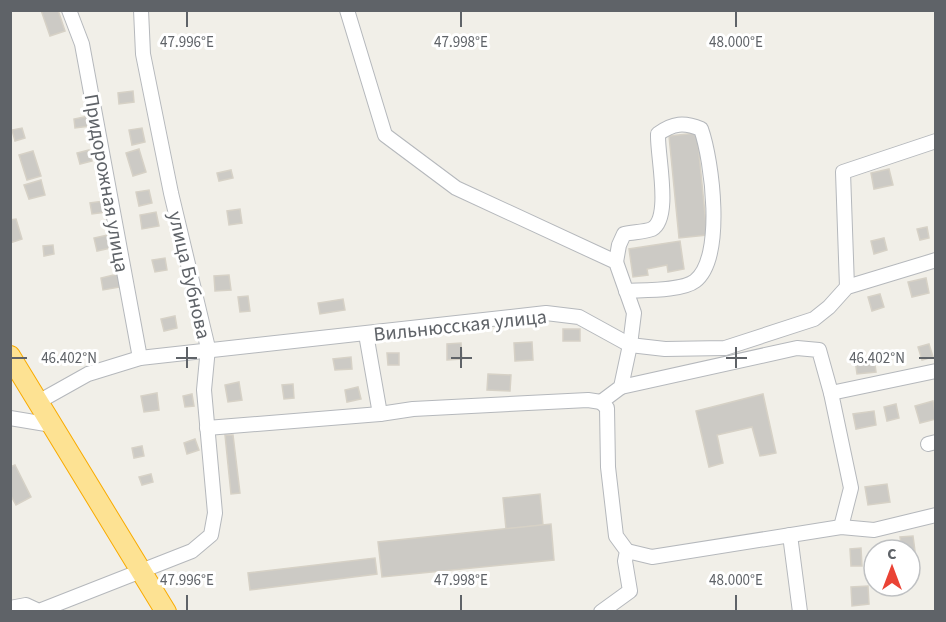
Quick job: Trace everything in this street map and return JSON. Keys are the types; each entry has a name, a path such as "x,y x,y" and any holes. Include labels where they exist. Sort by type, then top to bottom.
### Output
{"highway":[{"path":"10,356 166,612"}],"street":[{"name":"Придорожная улица","path":"69,10 82,44 140,358"},
{"name":"улица Бубнова","path":"39,611 192,551 211,535 215,513 204,390 208,348 171,193 143,54 141,10"},
{"path":"347,10 385,135 456,188 616,262"},
{"path":"621,387 634,313 616,262 619,245 624,234 652,229 661,221 664,199 657,154 658,134 668,126 686,123 701,129 708,149 714,242 703,270 695,281 668,289 627,291"},
{"path":"936,141 843,172 847,287 936,260"},
{"name":"Вильнюсская улица","path":"38,402 88,374 140,358 208,348 366,334 546,313 579,317 630,345 665,349 725,348 814,319 829,308 847,287"},
{"path":"366,334 380,414"},
{"path":"601,402 621,387 797,348 819,350 831,393 851,488 841,527"},
{"path":"831,393 873,387 936,371"},
{"path":"207,428 380,414 412,409 588,400 601,402 607,408 608,467 616,536 627,550 652,557 841,527 873,530 936,515"},
{"path":"10,418 51,425"},
{"path":"790,535 800,612"},
{"path":"601,612 630,591 625,561 627,550"},
{"path":"10,608 26,605 39,611"}],"building":[{"path":"41,10 58,10 65,31 50,36"},
{"path":"133,91 134,102 119,104 118,93"},
{"path":"89,116 90,126 75,128 74,119"},
{"path":"22,128 25,138 15,141 12,130"},
{"path":"142,128 145,142 132,145 129,130"},
{"path":"697,133 707,235 679,238 669,136"},
{"path":"139,149 146,172 133,176 126,153"},
{"path":"89,150 92,161 80,164 77,153"},
{"path":"33,151 41,176 27,180 19,155"},
{"path":"889,169 893,185 874,189 871,173"},
{"path":"231,170 233,178 219,181 217,173"},
{"path":"41,180 45,195 29,199 24,185"},
{"path":"149,190 152,203 139,206 136,192"},
{"path":"104,201 106,212 92,214 90,203"},
{"path":"240,209 242,223 229,225 227,211"},
{"path":"156,212 159,226 142,229 140,215"},
{"path":"16,219 22,239 10,243 10,220"},
{"path":"927,227 929,238 920,240 917,229"},
{"path":"108,235 111,248 97,251 94,238"},
{"path":"884,238 887,250 874,254 871,241"},
{"path":"680,241 684,269 668,272 667,265 647,269 648,275 633,277 629,249"},
{"path":"53,245 54,254 44,256 43,246"},
{"path":"165,258 167,270 155,272 152,260"},
{"path":"118,274 120,287 103,290 101,278"},
{"path":"229,275 231,290 215,291 214,276"},
{"path":"926,278 929,293 912,297 908,282"},
{"path":"880,294 884,307 872,311 868,297"},
{"path":"248,296 250,311 240,312 238,297"},
{"path":"343,299 345,310 320,314 318,303"},
{"path":"175,316 177,328 164,331 161,319"},
{"path":"563,329 580,329 580,341 563,341"},
{"path":"532,342 533,360 515,361 514,343"},
{"path":"461,343 462,359 447,360 447,344"},
{"path":"929,344 933,357 922,360 918,347"},
{"path":"387,353 399,353 399,365 388,365"},
{"path":"351,357 352,369 335,370 333,359"},
{"path":"874,357 876,372 857,374 855,360"},
{"path":"488,374 511,375 510,391 487,390"},
{"path":"239,382 242,400 228,402 225,385"},
{"path":"293,384 294,398 284,399 282,385"},
{"path":"358,387 361,399 347,402 345,390"},
{"path":"157,393 159,410 144,412 141,396"},
{"path":"192,394 194,406 185,407 183,396"},
{"path":"763,394 776,453 760,456 752,427 717,435 723,463 709,467 696,411"},
{"path":"933,401 936,419 920,423 915,406"},
{"path":"896,404 899,418 887,421 884,407"},
{"path":"874,411 876,425 856,429 853,414"},
{"path":"225,435 233,435 240,493 231,494"},
{"path":"195,439 199,450 187,454 184,443"},
{"path":"142,446 144,456 134,458 132,448"},
{"path":"15,465 31,497 16,505 10,494 10,467"},
{"path":"151,474 153,482 142,485 139,477"},
{"path":"887,484 890,502 868,505 865,487"},
{"path":"540,494 543,525 506,529 503,498"},
{"path":"551,524 554,560 382,577 378,542"},
{"path":"861,548 862,566 851,566 850,549"},
{"path":"375,558 377,574 250,590 248,573"},
{"path":"862,586 862,598 869,598 869,604 852,606 851,587"}]}
